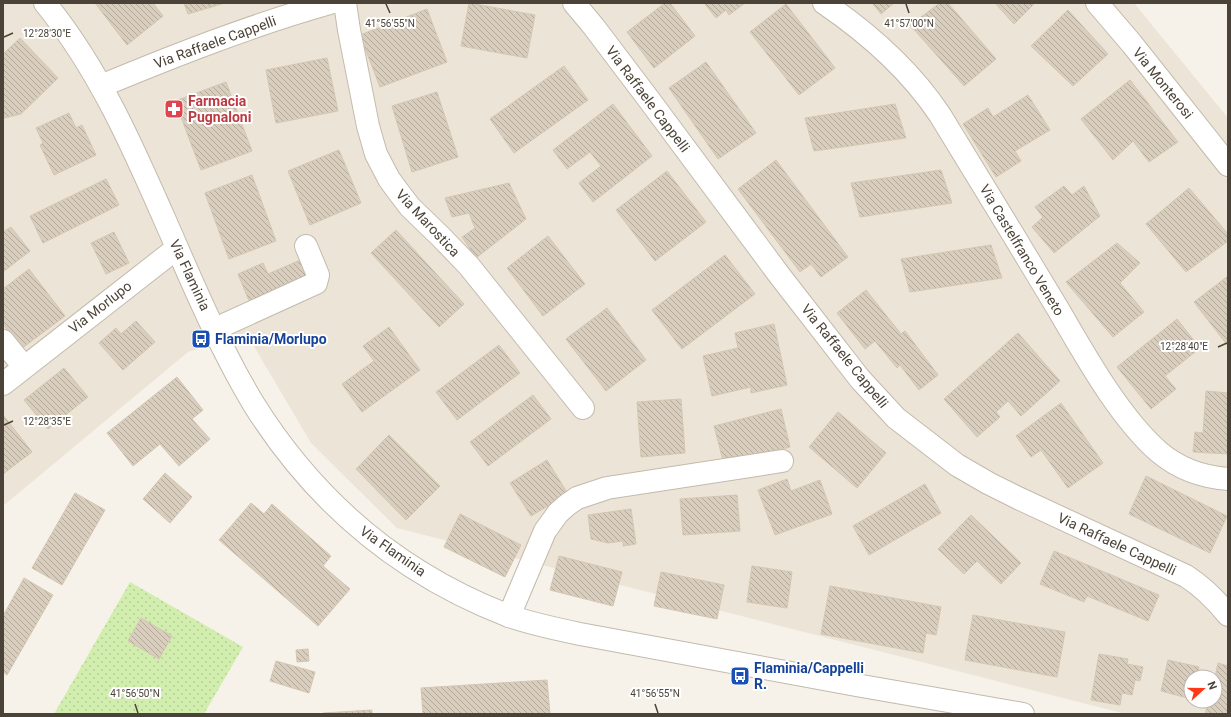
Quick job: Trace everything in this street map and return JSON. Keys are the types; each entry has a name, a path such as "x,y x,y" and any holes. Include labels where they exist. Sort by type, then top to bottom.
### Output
{"street":[{"name":"Via Flaminia","path":"45,3 67,32 101,86 136,154 177,248 215,329 242,382 273,434 307,476 348,518 384,547 423,573 456,592 509,616 538,625 856,685 1023,714"},
{"name":"Via Raffaele Cappelli","path":"101,86 146,67 249,28 330,3"},
{"name":"Via Marostica","path":"345,3 351,46 368,126 376,154 389,179 410,207 441,236 469,266 583,408"},
{"name":"Via Raffaele Cappelli","path":"574,3 650,101 780,276 860,379 896,418 957,465 988,483 1037,508 1186,576 1206,590 1220,604 1228,615"},
{"name":"Via Castelfranco Veneto","path":"824,3 860,30 893,58 930,99 1080,346 1108,389 1136,427 1159,452 1180,467 1202,475 1228,479"},
{"name":"Via Monterosi","path":"1097,3 1132,44 1228,166"},
{"path":"215,329 316,283 318,275 306,246"},
{"name":"Via Morlupo","path":"3,384 177,248"},
{"path":"3,341 24,367"},
{"path":"509,616 545,531 558,513 577,498 608,488 782,461"}],"shaded area":[{"path":"3,3 1134,3 1228,118 1228,714 1126,714 397,528 311,443 246,333 188,352 3,506"}],"green space":[{"path":"130,582 243,647 204,714 54,714","holes":["141,618 172,636 159,659"]}],"building":[{"path":"95,3 153,3 163,16 127,45"},
{"path":"184,3 225,3 188,14"},
{"path":"469,3 535,15 527,58 461,46"},
{"path":"665,3 670,3 695,36 654,68 627,32"},
{"path":"704,3 745,3 729,15 726,10 716,18"},
{"path":"872,3 894,3 881,14"},
{"path":"940,3 948,3 996,59 964,86 910,25"},
{"path":"995,3 1035,3 1014,24"},
{"path":"786,4 835,68 799,95 750,32"},
{"path":"427,9 447,62 380,87 360,35"},
{"path":"1068,10 1108,54 1073,86 1031,46"},
{"path":"20,38 58,78 21,114 4,118 3,54"},
{"path":"327,58 338,111 276,123 266,70"},
{"path":"706,62 756,133 718,159 669,88"},
{"path":"564,66 588,100 514,153 490,119"},
{"path":"1130,80 1178,142 1149,162 1133,141 1113,160 1081,119"},
{"path":"226,82 252,151 201,170 175,101"},
{"path":"437,92 458,157 412,172 392,106"},
{"path":"1028,95 1050,130 1015,151 1021,161 996,177 963,124 988,108 993,117"},
{"path":"613,104 652,156 593,202 579,183 601,166 590,152 567,169 553,150"},
{"path":"895,104 906,138 814,151 805,118"},
{"path":"69,113 76,128 82,125 96,155 54,175 40,145 43,143 36,128"},
{"path":"339,150 361,203 310,225 288,171"},
{"path":"776,160 848,257 821,277 811,264 800,272 738,189"},
{"path":"941,170 952,203 860,217 851,183"},
{"path":"667,171 706,222 655,261 616,210"},
{"path":"252,175 276,241 229,259 205,193"},
{"path":"106,179 119,205 43,243 30,216"},
{"path":"509,183 526,219 476,258 462,237 475,228 469,213 452,217 445,198"},
{"path":"1064,186 1072,195 1084,186 1100,216 1054,253 1032,227 1043,217 1035,207"},
{"path":"1189,188 1228,234 1228,241 1186,272 1146,224"},
{"path":"11,227 30,251 3,272 3,232"},
{"path":"396,230 464,304 439,327 371,253"},
{"path":"114,232 129,263 106,274 91,243"},
{"path":"548,236 585,284 543,316 507,268"},
{"path":"1117,243 1140,263 1120,283 1144,312 1113,337 1066,282"},
{"path":"991,245 1002,278 910,292 901,259"},
{"path":"725,255 755,294 682,349 652,310"},
{"path":"305,258 314,282 252,308 238,274 263,263 268,274"},
{"path":"29,269 65,316 21,349 3,324 3,289"},
{"path":"1228,276 1228,346 1194,302"},
{"path":"866,290 901,334 905,331 938,375 919,390 900,365 897,368 875,341 865,349 837,313"},
{"path":"607,308 646,360 606,391 566,339"},
{"path":"1177,319 1200,348 1165,376 1176,389 1151,409 1117,367"},
{"path":"136,321 155,342 123,370 99,343 116,328 121,334"},
{"path":"774,324 787,385 751,393 751,387 712,396 703,356 738,348 735,333"},
{"path":"389,327 420,370 362,412 342,384 374,361 363,346"},
{"path":"1018,333 1060,381 1021,416 1008,401 996,412 1000,417 977,437 944,399"},
{"path":"499,345 520,373 457,420 436,392"},
{"path":"64,368 88,397 48,429 24,400"},
{"path":"177,377 203,410 192,419 210,439 179,466 160,444 133,466 107,433"},
{"path":"1206,391 1228,393 1228,454 1193,452 1195,432 1203,433"},
{"path":"533,395 551,419 488,466 470,442"},
{"path":"681,399 685,453 641,457 637,402"},
{"path":"1061,403 1103,463 1068,488 1041,450 1031,457 1016,436"},
{"path":"781,409 790,447 724,464 714,426"},
{"path":"838,412 886,453 857,488 809,447"},
{"path":"4,416 32,452 3,474 3,417"},
{"path":"389,435 440,486 406,520 356,469"},
{"path":"547,460 568,494 531,516 510,483"},
{"path":"165,473 192,497 170,523 143,499"},
{"path":"1146,476 1227,516 1210,553 1129,514"},
{"path":"787,479 791,491 820,480 832,514 775,535 758,490"},
{"path":"925,484 941,513 869,555 853,526"},
{"path":"75,493 105,510 62,585 32,568"},
{"path":"737,495 740,531 683,535 680,499"},
{"path":"251,503 264,514 272,504 331,556 323,566 350,589 318,626 219,540"},
{"path":"631,509 636,544 623,546 623,541 608,543 591,539 588,515"},
{"path":"460,514 521,545 505,577 444,547"},
{"path":"971,515 1021,563 1001,584 977,561 964,574 938,549"},
{"path":"1054,551 1159,595 1148,621 1087,596 1084,602 1040,584"},
{"path":"559,556 622,572 613,606 550,590"},
{"path":"752,566 792,572 787,608 747,602"},
{"path":"661,572 724,585 717,619 654,606"},
{"path":"24,578 53,595 7,675 3,672 3,616"},
{"path":"830,586 941,607 936,635 926,633 923,653 821,634"},
{"path":"973,615 1065,632 1057,677 965,660"},
{"path":"141,618 172,636 159,659 128,641"},
{"path":"308,649 309,661 297,662 296,650"},
{"path":"1099,654 1128,659 1127,664 1143,667 1140,681 1135,680 1132,695 1122,693 1120,705 1091,700"},
{"path":"1168,660 1199,667 1198,669 1183,669 1183,697 1161,691"},
{"path":"276,661 315,672 309,693 270,681"},
{"path":"1218,663 1228,666 1228,714 1205,714 1207,709 1223,709 1223,669 1217,669"},
{"path":"547,680 550,714 423,714 421,688"},
{"path":"372,710 372,714 323,714 323,713"}],"place":[{"name":"Farmacia Pugnaloni","path":"174,109"},
{"name":"Flaminia/Morlupo","path":"201,339"},
{"name":"Flaminia/Cappelli R.","path":"740,676"}]}
